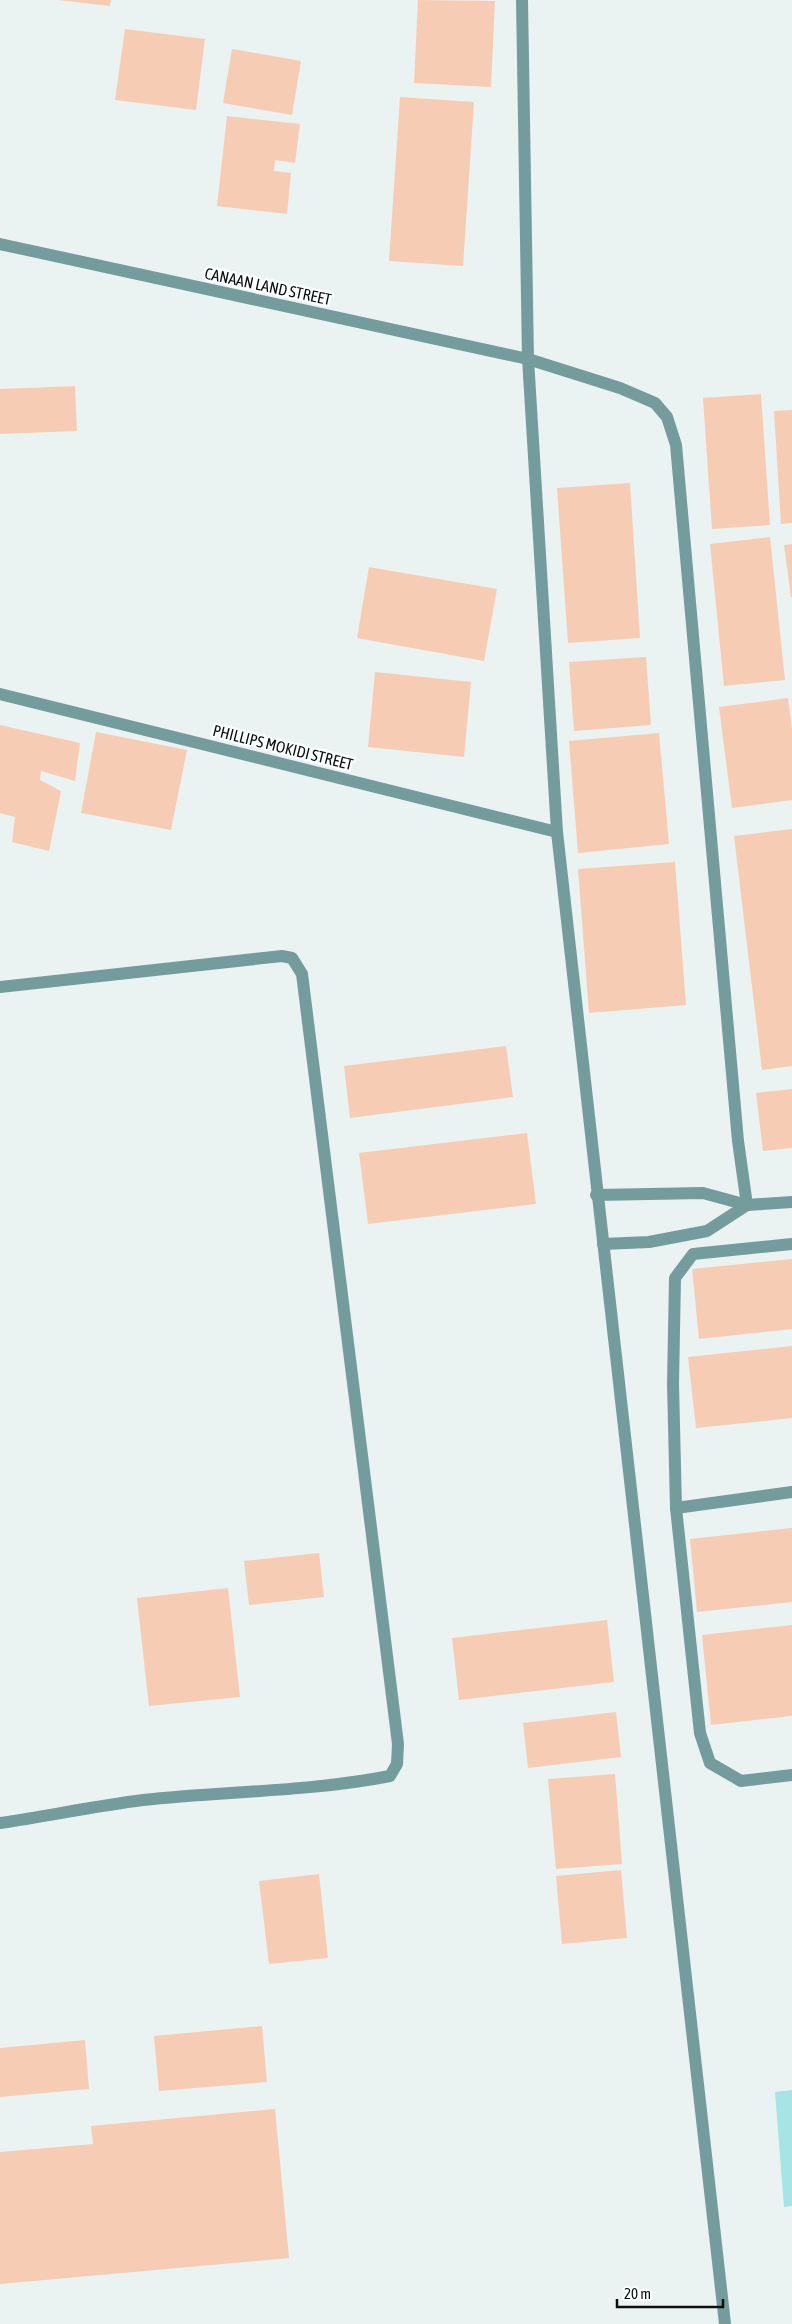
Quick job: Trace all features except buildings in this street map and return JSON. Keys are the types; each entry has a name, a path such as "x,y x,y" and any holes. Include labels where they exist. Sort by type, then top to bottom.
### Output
{"street":[{"path":"522,0 528,359 557,832 596,1195 725,2324"},
{"name":"CANAAN LAND STREET","path":"0,244 528,359 620,388 655,403 667,417 676,445 738,1141 747,1205"},
{"name":"PHILLIPS MOKIDI STREET","path":"0,694 557,832"},
{"path":"0,987 282,956 292,958 298,965 302,974 398,1744 397,1764 390,1776 380,1778 280,1791 143,1800 0,1823"},
{"path":"596,1195 703,1193 747,1205 792,1202"},
{"path":"603,1244 649,1242 707,1231 747,1205"},
{"path":"792,1244 693,1254 675,1278 673,1384 676,1508 700,1733 710,1763 741,1781 792,1775"},
{"path":"676,1508 792,1492"}],"shaded area":[{"path":"792,2090 792,2206 784,2207 775,2092"}]}
